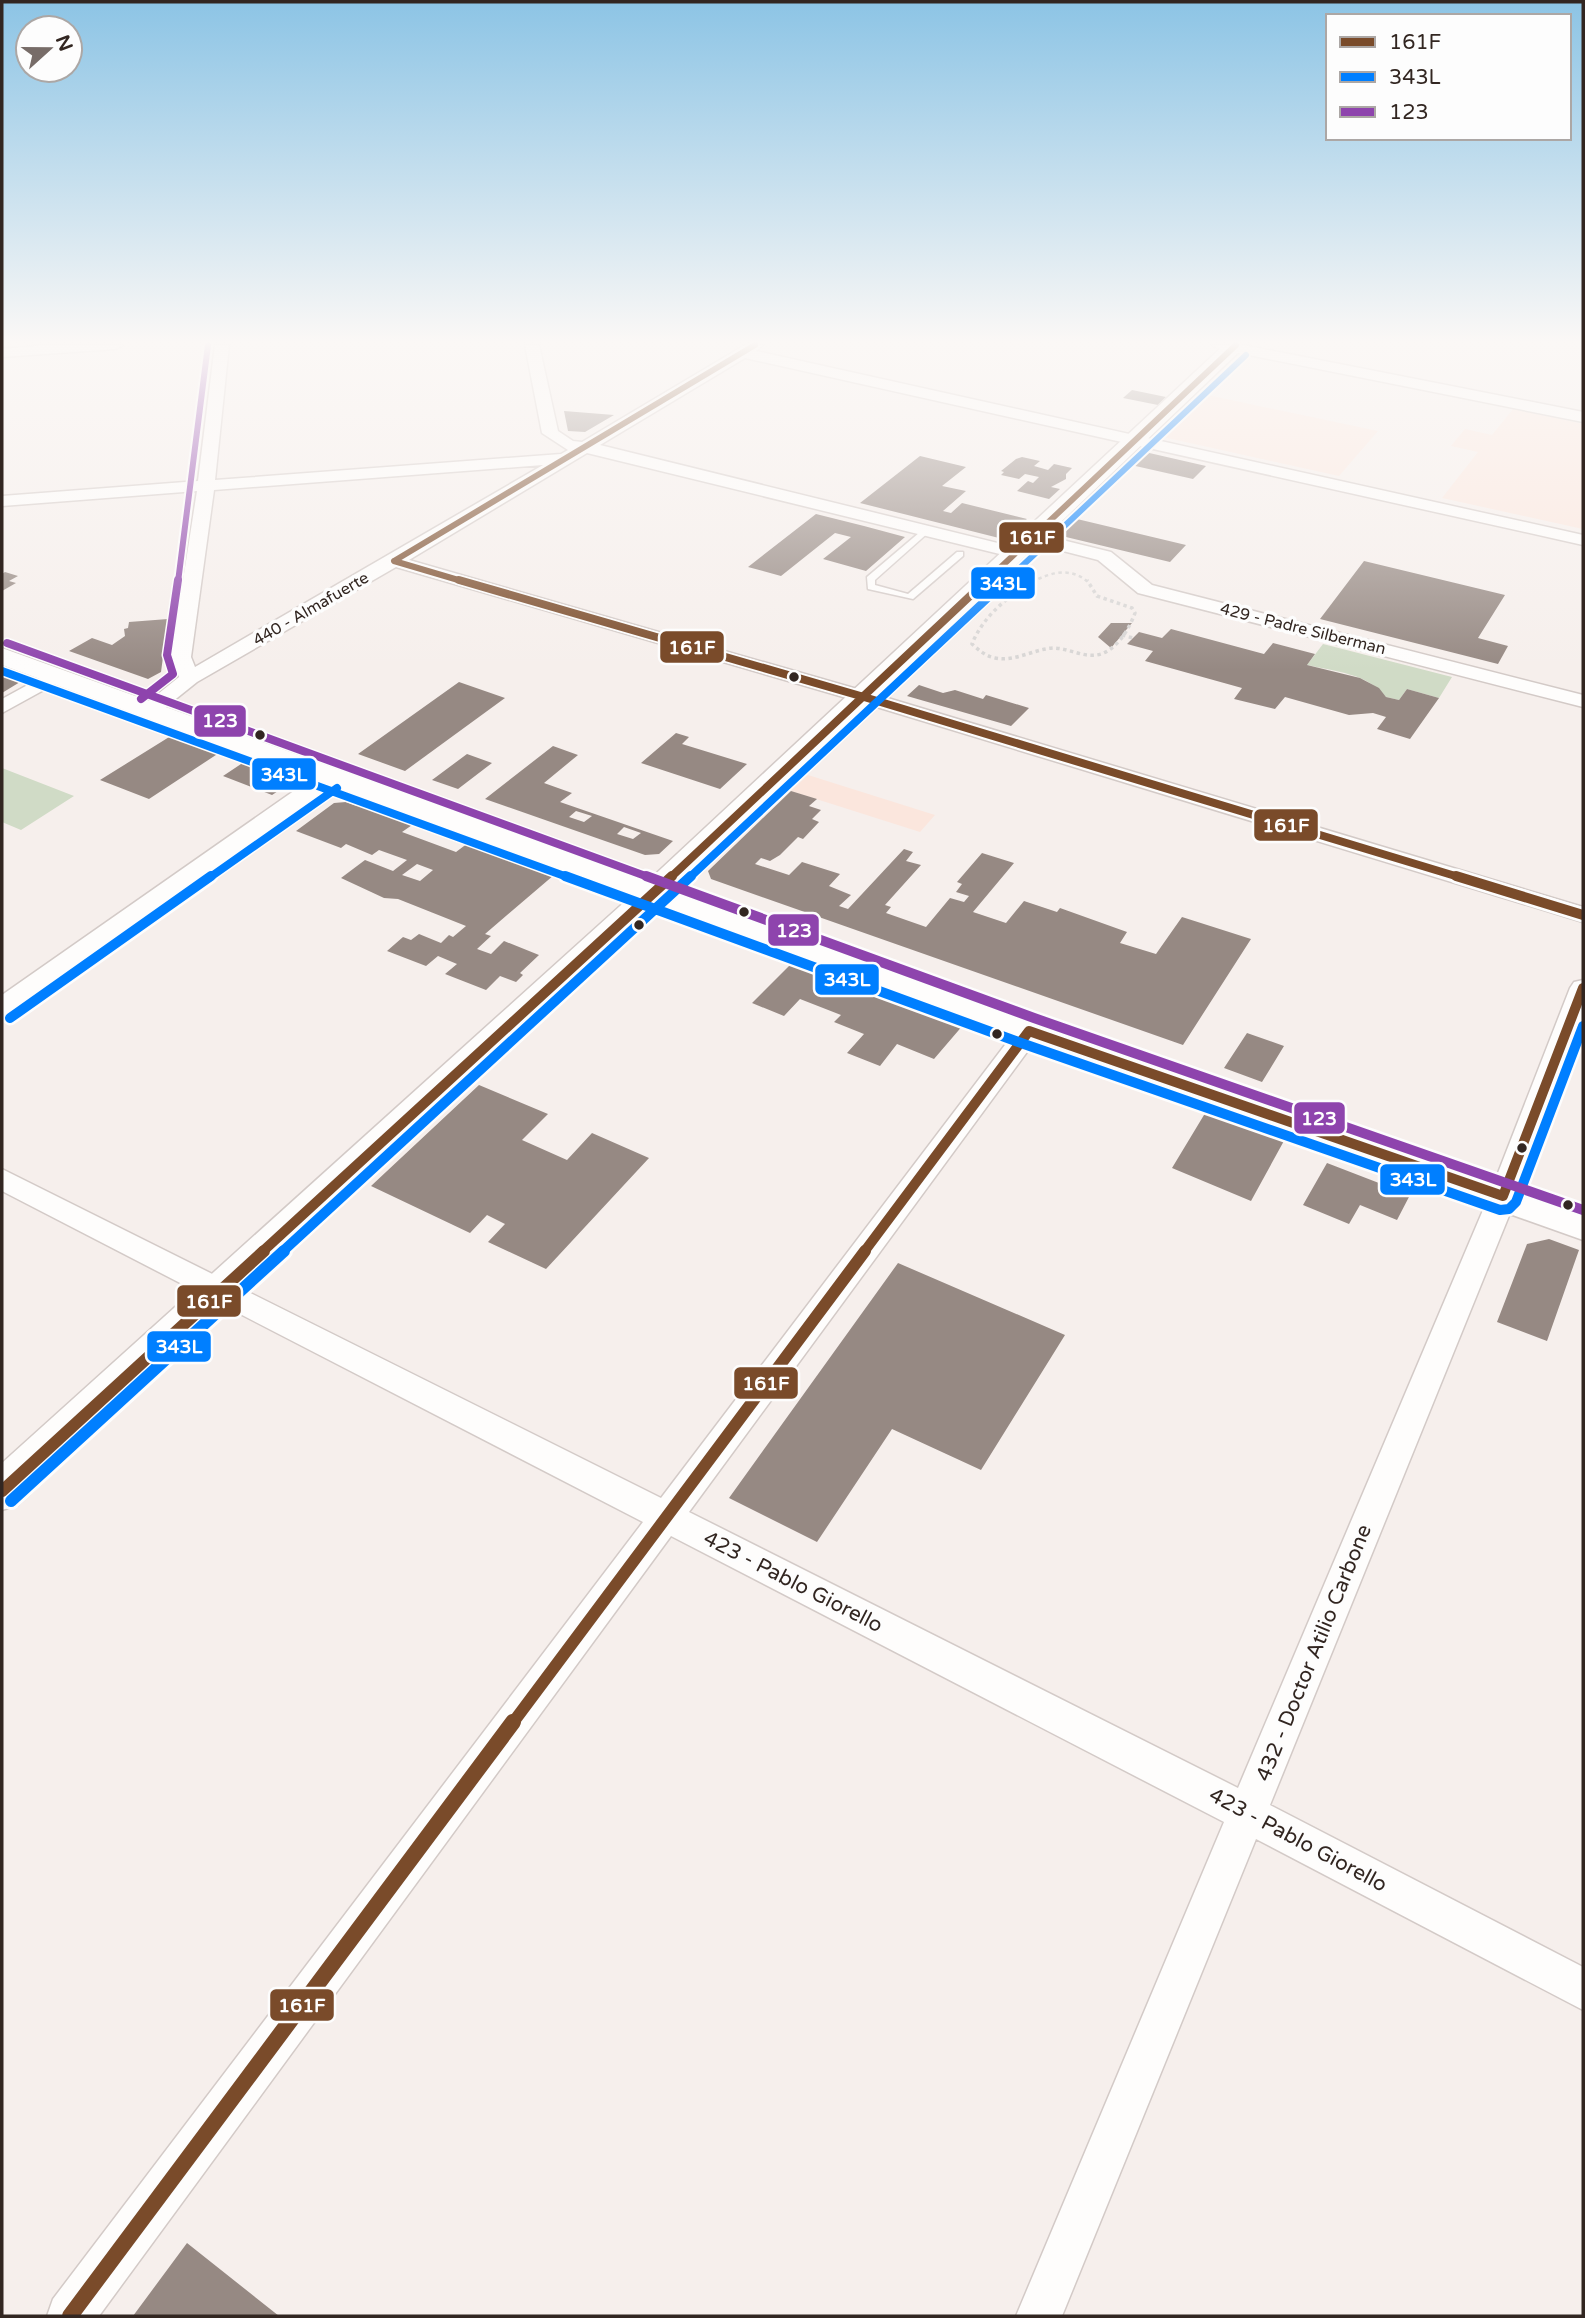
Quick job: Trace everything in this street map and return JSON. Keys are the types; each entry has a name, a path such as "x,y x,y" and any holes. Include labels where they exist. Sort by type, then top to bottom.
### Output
{"street":[{"path":"190,678 181,657 209,453"},
{"name":"440 - Almafuerte","path":"150,710 190,678 576,453"},
{"name":"429 - Padre Silberman","path":"616,453 926,530 1103,555 1120,566 1135,585 1145,589 1583,701"},
{"path":"2,1491 654,893 1122,453"},
{"path":"1195,453 1583,540"},
{"path":"2,501 566,459"},
{"path":"394,561 864,697 1583,915"},
{"path":"2,656 1029,1031 1583,1225"},
{"path":"2,707 55,676"},
{"path":"2,1007 329,777"},
{"name":"432 - Doctor Atilio Carbone","path":"1039,2316 1503,1196 1583,988"},
{"path":"70,2316 1029,1031"},
{"name":"423 - Pablo Giorello","path":"2,1179 1247,1813 1583,1989"}],"lane":[{"path":"926,530 870,579 871,587 910,597 960,554"}],"path":[{"path":"1055,572 1067,572 1087,579 1097,596 1132,608 1135,613 1132,623 1122,635 1111,648 1101,654 1086,656 1061,648 1049,648 1028,656 999,658 979,652 972,644 974,636 1019,590 1042,574 1055,572"},
{"path":"1122,635 1133,638"}],"shaded area":[{"path":"1236,453 1359,453 1339,476"},
{"path":"1477,453 1583,453 1583,529 1442,498"},
{"path":"808,775 935,815 920,832 791,791"}],"green space":[{"path":"1323,644 1452,677 1439,698 1407,689 1399,700 1386,697 1379,689 1361,678 1307,665"},
{"path":"2,768 74,796 21,830 2,822"}],"building":[{"path":"1144,453 1150,453 1206,466 1193,479 1131,465"},
{"path":"920,456 966,467 942,486 966,491 943,511 951,513 962,503 1027,519 1016,529 1011,527 999,538 860,503"},
{"path":"1022,457 1040,461 1034,466 1048,470 1054,464 1072,468 1066,474 1066,479 1051,487 1060,489 1049,499 1017,491 1028,481 1033,483 1039,477 1025,474 1019,479 1001,475 1004,472 1001,471"},
{"path":"816,514 905,537 866,571 823,559 851,537 835,533 781,576 748,567"},
{"path":"1077,519 1186,545 1170,562 1062,534"},
{"path":"1364,561 1505,595 1478,638 1508,646 1498,664 1320,619"},
{"path":"5,572 18,576 9,581 16,583 2,591 2,574"},
{"path":"168,619 161,672 148,679 69,651 92,638 112,645 125,636 124,629 128,628 129,622"},
{"path":"1111,623 1132,623 1111,648 1098,637"},
{"path":"1171,629 1264,654 1273,643 1315,654 1307,665 1360,678 1379,688 1386,697 1399,700 1407,689 1439,698 1410,739 1377,729 1386,717 1373,713 1349,715 1285,697 1275,709 1234,699 1242,688 1145,661 1153,651 1127,644 1139,632 1162,638"},
{"path":"3,671 21,677 20,682 2,693"},
{"path":"459,682 505,698 405,771 358,754"},
{"path":"919,685 943,693 955,690 983,699 986,695 1029,708 1011,726 907,696"},
{"path":"676,733 689,737 682,744 747,764 720,789 641,763"},
{"path":"174,734 222,751 149,799 100,780"},
{"path":"553,746 578,755 544,783 572,793 560,802 673,841 659,854 645,855 485,799","holes":["576,811 592,816 584,822 569,817","624,827 641,833 633,839 617,834"]},
{"path":"467,754 492,763 458,789 432,780"},
{"path":"247,760 291,776 292,782 272,795 223,776"},
{"path":"791,791 817,799 809,806 821,810 812,819 819,822 803,839 798,837 780,855 770,861 761,858 755,864 789,875 802,862 840,874 829,886 851,895 839,906 848,909 904,849 913,852 906,861 921,865 885,905 891,907 886,913 926,927 950,898 964,902 969,896 956,892 962,884 957,882 982,853 1014,863 973,912 1006,923 1024,901 1057,912 1060,908 1127,932 1120,943 1156,954 1182,917 1251,939 1183,1045 711,879 708,871"},
{"path":"346,802 357,806 360,803 415,823 402,832 456,852 468,843 554,875 485,934 491,936 477,949 491,954 504,941 539,955 520,973 523,975 516,982 500,976 486,990 445,974 457,964 438,956 426,966 387,951 403,937 411,940 419,934 441,943 449,935 453,937 466,926 398,899 384,898 341,878 365,860 393,871 407,860 379,850 372,855 346,844 341,848 296,831 334,803","holes":["417,864 433,870 420,881 402,875"]},
{"path":"795,960 964,1024 934,1059 897,1044 880,1066 847,1053 864,1034 834,1022 841,1015 800,999 784,1016 752,1003"},
{"path":"1247,1033 1284,1046 1262,1082 1224,1068"},
{"path":"479,1085 548,1114 522,1140 567,1160 592,1133 649,1158 546,1269 488,1242 505,1224 487,1215 470,1233 371,1186"},
{"path":"1207,1110 1285,1139 1251,1201 1172,1168"},
{"path":"1327,1163 1410,1195 1397,1220 1360,1205 1349,1224 1303,1205"},
{"path":"1549,1239 1579,1250 1547,1341 1497,1322 1527,1244"},
{"path":"898,1263 1065,1335 981,1470 892,1429 817,1542 729,1498"},
{"path":"187,2243 279,2316 133,2316"}],"transit line":[{"name":"123","path":"141,699 173,674 167,655 195,453"},
{"name":"161F","path":"394,561 574,453"},
{"name":"161F","path":"2,1491 654,893 1121,453"},
{"name":"343L","path":"11,1501 663,903 1142,453"},
{"name":"161F","path":"394,561 864,697 1583,915"},
{"name":"123","path":"7,643 1034,1018 1583,1210"},
{"name":"343L","path":"2,671 1024,1044 1500,1210 1509,1209 1516,1202 1583,1026"},
{"name":"343L","path":"10,1018 337,788"},
{"name":"161F","path":"70,2316 1029,1031 1503,1196 1583,988"}]}
